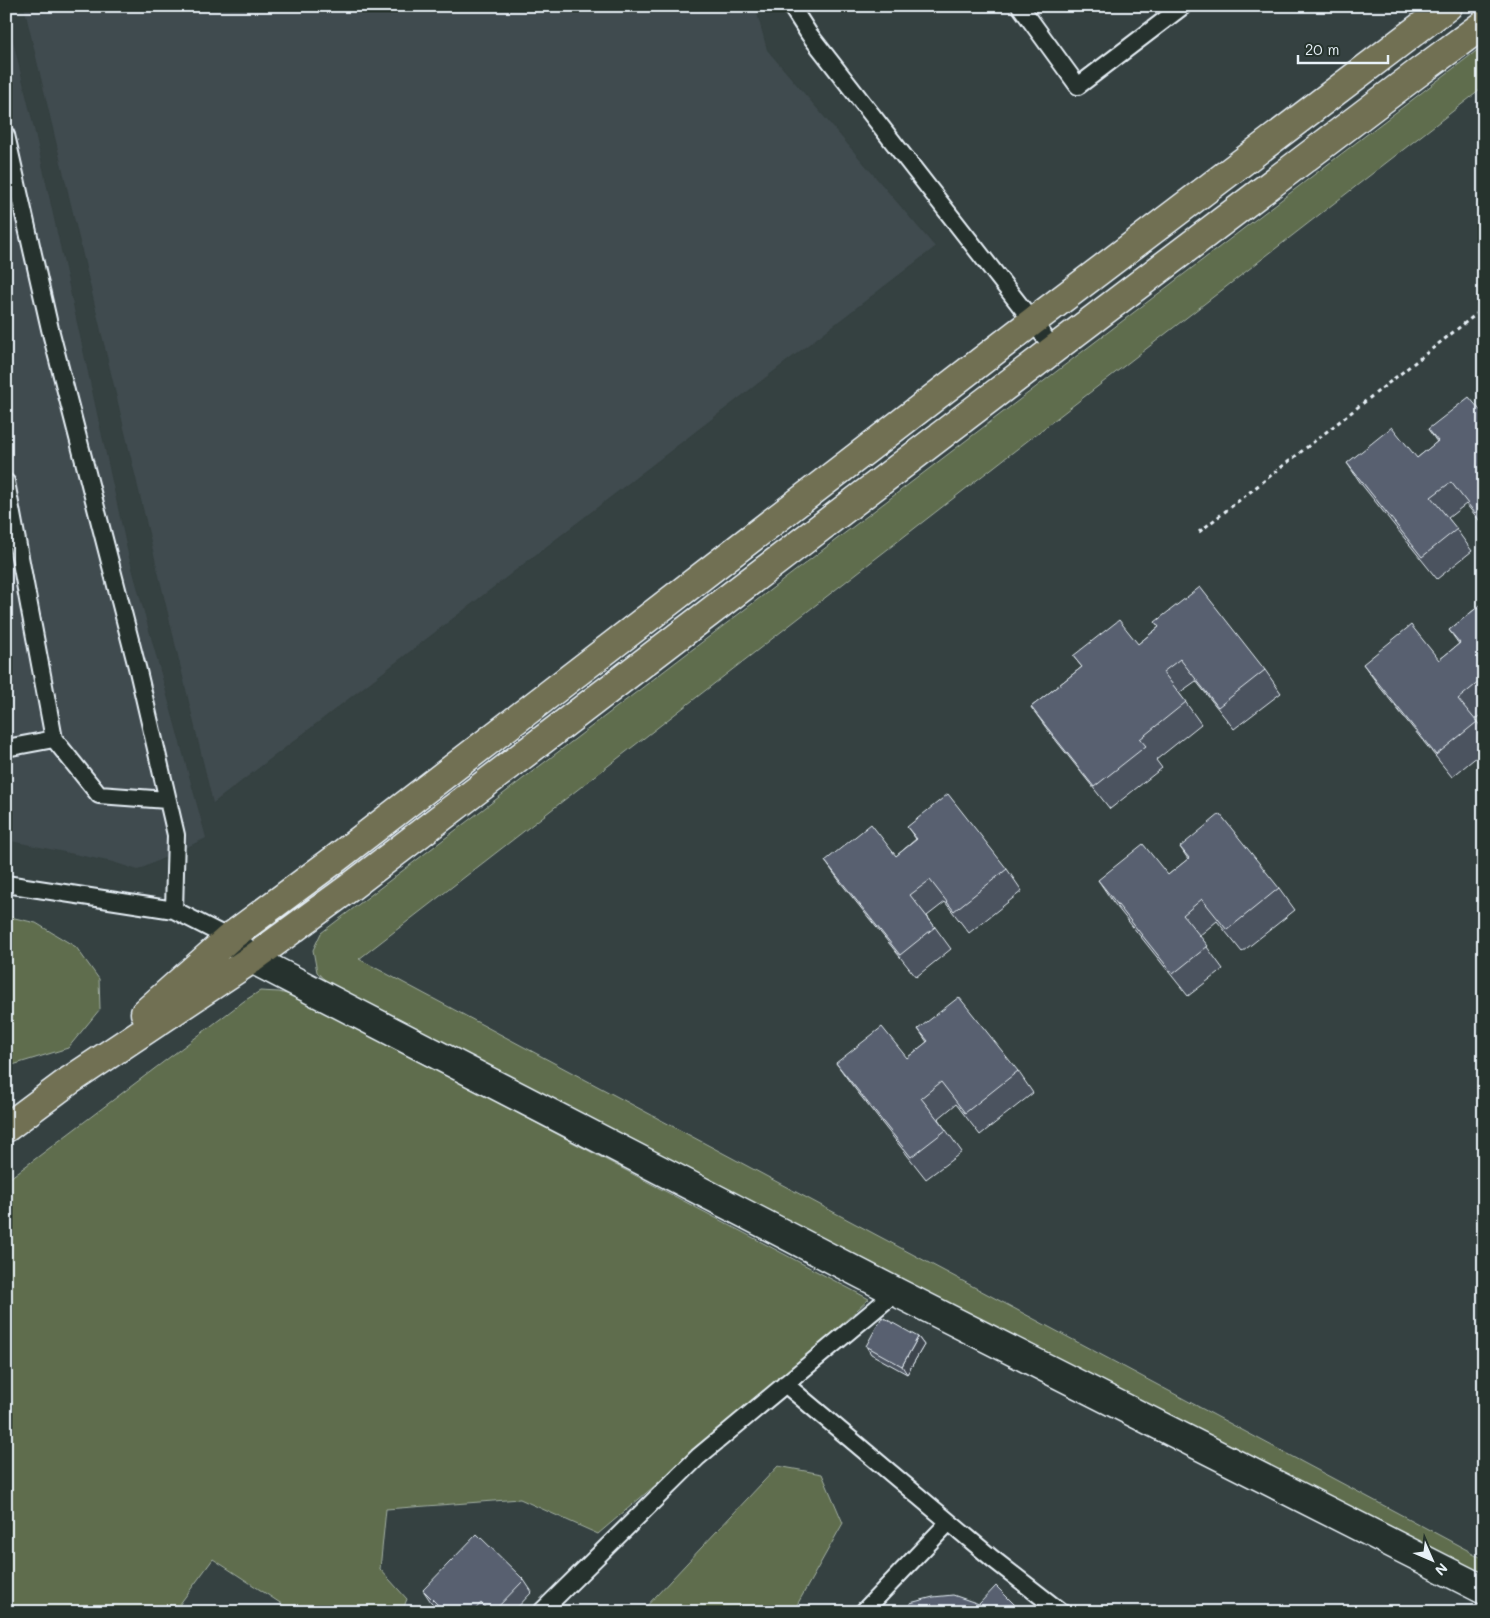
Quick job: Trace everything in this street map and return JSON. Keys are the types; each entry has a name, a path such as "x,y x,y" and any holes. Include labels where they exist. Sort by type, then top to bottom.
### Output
{"main road":[{"path":"69,1081 229,938 334,860 1032,322 1448,6"},
{"path":"6,1128 69,1081 252,958 349,888 1415,74 1484,24"}],"street":[{"path":"229,938 252,958 896,1292 1484,1590"}],"lane":[{"path":"791,6 809,34 1054,350"},
{"path":"1020,6 1078,86 1183,6"},
{"path":"6,135 50,329 138,671 176,835 174,910"},
{"path":"6,482 54,739 99,795 167,800"},
{"path":"6,748 54,739"},
{"path":"6,884 174,910 229,938"},
{"path":"541,1612 698,1457 896,1292"},
{"path":"785,1384 993,1559 1061,1612"},
{"path":"863,1612 949,1522"}],"path":[{"path":"1199,532 1484,308"}],"shaded area":[{"path":"24,6 755,6 767,50 935,247 213,803"},
{"path":"6,12 35,133 128,554 206,838 138,870 113,862 6,840"}],"green space":[{"path":"1484,45 1484,87 359,959 1484,1559 1484,1585 901,1279 330,986 317,972 313,950 321,933"},
{"path":"6,916 36,923 76,947 99,979 100,1009 68,1048 6,1067"},
{"path":"260,991 279,992 298,997 869,1299 815,1349 598,1534 520,1499 386,1509 380,1569 407,1599 402,1612 294,1612 213,1559 174,1612 6,1612 6,1181 244,1001"},
{"path":"778,1466 822,1474 843,1523 793,1612 641,1612"}],"building":[{"path":"1469,397 1484,415 1484,506 1475,513 1451,482 1431,497 1457,529 1422,557 1347,463 1392,427 1417,458 1438,441 1428,429"},
{"path":"1200,587 1265,670 1218,707 1180,659 1163,672 1186,702 1140,739 1146,746 1094,787 1031,707 1082,667 1073,656 1119,620 1138,644 1159,627 1155,622"},
{"path":"1484,602 1484,685 1480,681 1458,699 1477,722 1436,755 1363,664 1411,625 1439,660 1460,643 1449,630"},
{"path":"948,794 1007,869 954,911 930,880 910,895 935,927 900,955 825,861 871,824 896,856 917,839 907,827"},
{"path":"1220,814 1279,888 1227,930 1202,899 1183,915 1208,946 1173,974 1098,880 1143,844 1168,875 1189,858 1180,847"},
{"path":"959,997 1018,1071 965,1113 941,1082 921,1098 946,1130 911,1157 836,1063 882,1027 907,1058 928,1041 918,1029"},
{"path":"882,1317 918,1337 902,1366 866,1346"},
{"path":"477,1534 524,1580 493,1612 490,1612 481,1603 473,1612 445,1612 423,1590"},
{"path":"996,1586 1022,1612 901,1612 910,1603 933,1597 953,1595 979,1604"}]}
